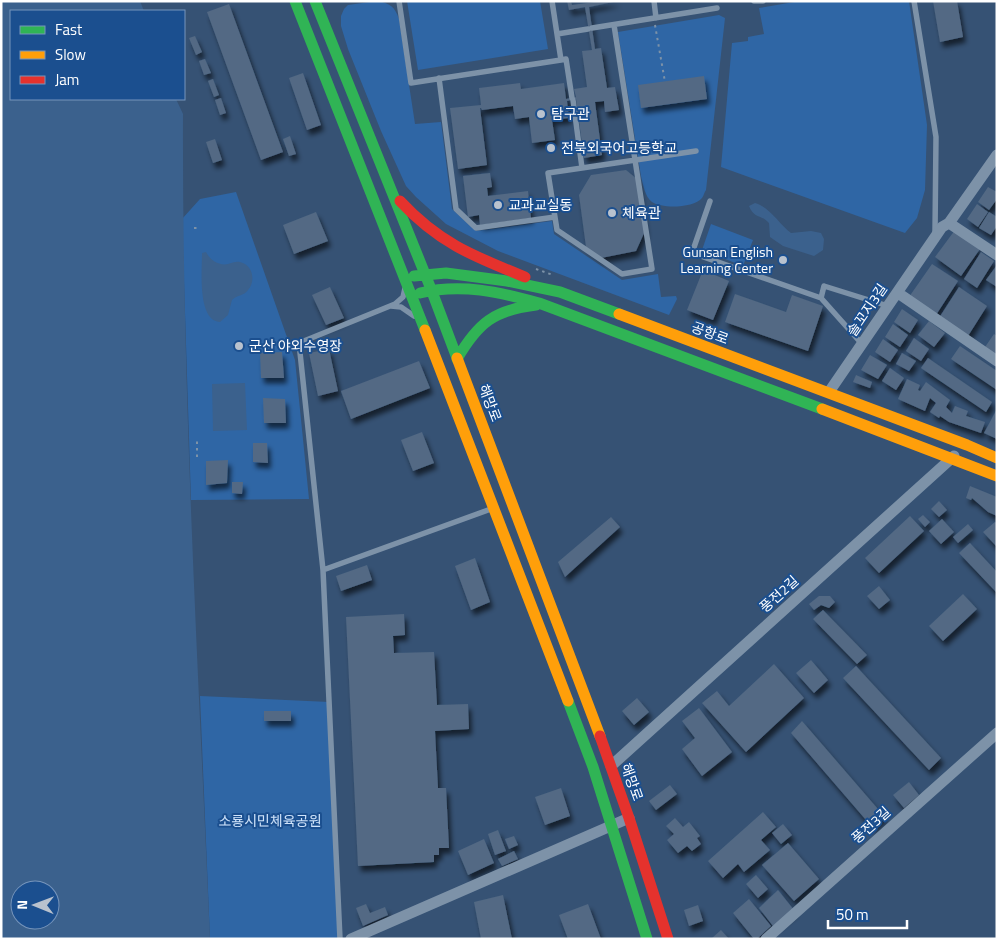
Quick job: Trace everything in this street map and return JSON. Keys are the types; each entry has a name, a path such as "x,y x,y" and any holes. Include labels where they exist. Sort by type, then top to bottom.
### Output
{"main road":[{"name":"해망로","path":"317,2 431,289 611,766 668,939"},
{"path":"297,6 406,278 593,768 647,939"},
{"path":"391,191 415,218 437,236 461,250 560,292"},
{"name":"공항로","path":"406,278 424,273 457,274 519,283 560,292 829,392 997,458"},
{"path":"412,295 431,289 458,288 514,296 541,304 997,476"},
{"path":"457,359 467,340 478,326 490,318 517,306 541,304"}],"street":[{"name":"솔꼬지3길","path":"829,392 942,227 949,223 997,156"},
{"path":"949,223 994,248"},
{"path":"898,293 997,361"},
{"name":"풍전2길","path":"611,766 967,445"},
{"name":"풍전3길","path":"766,939 997,733"},
{"name":"해망로","path":"351,939 629,818"}],"lane":[{"path":"399,1 411,82 566,59 582,168"},
{"path":"552,1 561,60"},
{"path":"654,1 655,18"},
{"path":"754,1 763,1"},
{"path":"914,1 936,137 933,241"},
{"path":"297,6 317,2"},
{"path":"557,34 717,8"},
{"path":"614,25 635,160 652,269 622,274 557,230 548,173 635,160 696,151"},
{"path":"439,78 456,209 476,228 555,217"},
{"path":"710,200 692,253 821,298 862,344"},
{"path":"340,939 323,570 299,343 399,301 402,297 406,278"},
{"path":"821,298 824,286 888,306"},
{"path":"389,306 401,307 410,312 424,327"},
{"path":"323,570 494,508"}],"path":[{"path":"655,18 665,82"},
{"path":"194,228 199,228"},
{"path":"530,266 556,276"},
{"path":"197,438 197,457"}],"green space":[{"path":"377,1 391,6 396,11 399,19 415,124 441,122 452,209 476,231 552,221 554,234 622,280 658,274 661,297 676,296 677,299 669,315 498,251 446,224 416,197 406,186 381,131 348,49 341,26 341,16 348,5"},
{"path":"407,1 540,1 548,49 418,70"},
{"path":"800,1 909,1 927,125 925,190 917,218 905,233 721,167 732,43 748,41 748,37 764,34 759,8"},
{"path":"719,15 725,18 706,190 702,198 692,204 685,206 663,206 652,202 648,197 641,176 618,32"},
{"name":"군산 야외수영장","path":"236,192 295,360 309,499 191,500 182,219 200,199"},
{"path":"711,224 753,240 743,266 702,250"},
{"name":"소룡시민체육공원","path":"200,696 329,702 340,939 210,939"}],"shaded area":[{"path":"1,1 140,1 144,10 10,10 10,100 176,100 183,114 185,320 196,630 210,939 1,939"},
{"path":"755,203 770,212 791,233 811,231 821,233 824,239 823,250 814,256 783,246 770,237 769,223 755,215 751,210 749,206"},
{"path":"206,252 212,260 218,263 238,262 244,264 248,266 252,274 252,282 246,292 232,300 228,315 220,322 213,319 207,313 204,304 202,293 202,253"},
{"path":"245,383 247,430 213,431 212,384"}],"building":[{"path":"567,1 571,1 572,5 618,1 589,7 595,49 601,48 607,88 615,87 619,110 605,112 604,101 595,102 602,155 584,158 576,99 567,101 569,118 552,120 555,140 532,143 529,117 515,119 513,106 482,110 480,108 487,165 458,169 450,108 481,105 479,88 520,83 521,89 564,83 566,99 576,97 574,89 587,87 582,51 592,50 585,7 569,10"},
{"path":"933,1 957,1 963,37 940,42"},
{"path":"229,4 283,152 261,160 207,12"},
{"path":"195,36 202,52 196,55 189,38"},
{"path":"205,59 211,73 204,75 199,61"},
{"path":"303,73 321,125 307,130 289,78"},
{"path":"704,76 707,99 641,108 638,85"},
{"path":"213,79 219,95 214,97 208,81"},
{"path":"221,98 226,113 220,115 215,100"},
{"path":"290,136 296,154 289,156 283,139"},
{"path":"215,139 222,160 213,163 206,142"},
{"name":"체육관","path":"626,170 637,179 645,231 636,251 601,258 586,247 579,195 591,175"},
{"name":"교과교실동","path":"490,173 492,187 487,188 488,196 528,191 531,218 480,225 479,215 468,217 463,176"},
{"path":"988,187 997,192 997,199 989,210 978,202"},
{"path":"977,204 988,212 978,227 967,219"},
{"path":"316,212 328,241 294,254 283,225"},
{"path":"989,212 997,217 997,226 991,235 979,228"},
{"path":"955,230 980,249 961,276 935,257"},
{"path":"981,252 994,261 977,288 964,279"},
{"path":"932,264 958,281 936,315 909,297"},
{"path":"997,265 997,287 986,280"},
{"path":"703,270 729,281 713,320 687,310"},
{"path":"330,287 344,318 326,325 312,295"},
{"path":"959,287 987,306 968,336 939,318"},
{"path":"735,294 786,312 792,295 823,306 808,351 725,322"},
{"path":"902,309 918,320 910,333 894,322"},
{"path":"929,321 945,333 934,347 918,335"},
{"path":"893,324 908,335 900,347 885,337"},
{"path":"994,334 997,336 997,356 985,347"},
{"path":"914,338 929,349 921,361 906,351"},
{"path":"883,339 898,350 890,362 875,352"},
{"path":"960,346 997,371 997,390 951,359"},
{"path":"329,349 338,391 318,396 309,353"},
{"path":"282,352 284,378 261,378 260,353"},
{"path":"902,353 916,361 909,371 896,364"},
{"path":"870,355 887,365 878,379 861,370"},
{"path":"928,358 992,402 986,412 921,368"},
{"path":"419,361 430,388 351,419 341,391"},
{"path":"890,368 904,378 896,390 882,381"},
{"path":"856,375 872,382 870,388 853,382"},
{"path":"907,379 920,385 918,390 920,391 926,382 950,400 946,407 952,413 955,406 968,411 966,416 985,422 981,433 949,422 940,416 939,418 930,412 936,403 930,398 925,411 898,399"},
{"path":"263,398 285,399 286,423 264,423"},
{"path":"997,409 997,439 984,433"},
{"path":"422,432 434,463 413,471 401,440"},
{"path":"253,443 267,443 268,463 253,462"},
{"path":"228,460 227,483 206,485 206,461"},
{"path":"232,482 243,482 242,494 232,493"},
{"path":"970,486 997,497 997,516 988,512 972,498 971,500 966,498"},
{"path":"939,501 947,510 939,517 931,509"},
{"path":"923,515 930,522 925,527 918,519"},
{"path":"910,516 924,531 879,573 865,558"},
{"path":"611,517 620,527 565,577 558,562"},
{"path":"942,519 954,532 941,544 929,531"},
{"path":"995,522 997,524 997,547 983,532"},
{"path":"968,524 973,530 958,543 953,537"},
{"path":"970,543 997,572 997,593 959,553"},
{"path":"475,558 490,602 471,610 455,566"},
{"path":"367,565 372,580 341,591 336,576"},
{"path":"879,586 890,600 879,609 867,596"},
{"path":"963,594 977,609 943,641 929,626"},
{"path":"819,596 830,596 835,602 829,608 821,605 814,610 809,604"},
{"path":"823,610 867,655 857,664 813,619"},
{"path":"404,614 405,635 393,636 394,653 434,652 437,705 468,704 469,729 435,731 438,788 446,788 449,848 439,848 439,855 434,855 434,862 358,866 346,617"},
{"path":"811,660 828,680 814,693 796,673"},
{"path":"774,664 804,698 746,752 702,703 717,691 729,706"},
{"path":"856,666 941,758 929,770 843,678"},
{"path":"637,698 649,712 634,725 622,711"},
{"path":"699,708 732,752 702,776 682,749 695,738 682,721"},
{"path":"264,711 291,711 291,721 264,721"},
{"path":"802,721 884,816 872,827 791,733"},
{"path":"909,782 919,795 904,808 893,795"},
{"path":"670,785 677,794 656,810 649,801"},
{"path":"561,788 570,816 545,825 535,797"},
{"path":"763,812 776,827 761,840 770,850 744,872 738,864 723,878 708,861"},
{"path":"675,818 683,827 689,822 700,836 697,838 701,844 692,851 687,846 678,853 667,840 674,834 666,826"},
{"path":"783,824 792,835 781,844 772,833"},
{"path":"498,830 506,851 495,855 488,834"},
{"path":"514,836 518,845 509,849 505,839"},
{"path":"484,839 494,863 468,875 458,851"},
{"path":"788,843 819,879 794,901 762,865"},
{"path":"514,851 518,859 502,866 498,859"},
{"path":"756,875 768,889 758,898 746,884"},
{"path":"778,890 794,910 773,926 759,908"},
{"path":"503,895 512,939 481,939 474,902"},
{"path":"749,899 771,926 757,939 754,939 733,913"},
{"path":"366,904 370,913 385,907 388,915 363,926 356,908"},
{"path":"588,904 601,939 568,939 559,915"},
{"path":"698,905 703,921 689,926 684,910"},
{"path":"721,930 729,939 711,939"}],"traffic: fast":[{"path":"295,1 425,330"},
{"path":"315,1 457,358"},
{"path":"414,276 446,273 507,281 560,292 619,314"},
{"path":"420,293 450,289 480,290 510,295 539,303 822,409"},
{"path":"457,359 472,336 489,320 509,310 536,305"},
{"path":"568,701 593,767 647,939"}],"traffic: slow":[{"path":"619,314 997,458"},
{"path":"425,330 568,701"},
{"path":"457,358 600,736"},
{"path":"822,409 997,476"}],"traffic: jam":[{"path":"400,201 429,228 443,238 473,255 525,277"},
{"path":"600,736 668,939"}],"place":[{"name":"탐구관","path":"541,114"},
{"name":"전북외국어고등학교","path":"551,148"},
{"name":"교과교실동","path":"498,205"},
{"name":"체육관","path":"612,213"},
{"name":"Gunsan English Learning Center","path":"783,260"},
{"name":"군산 야외수영장","path":"239,346"}]}
